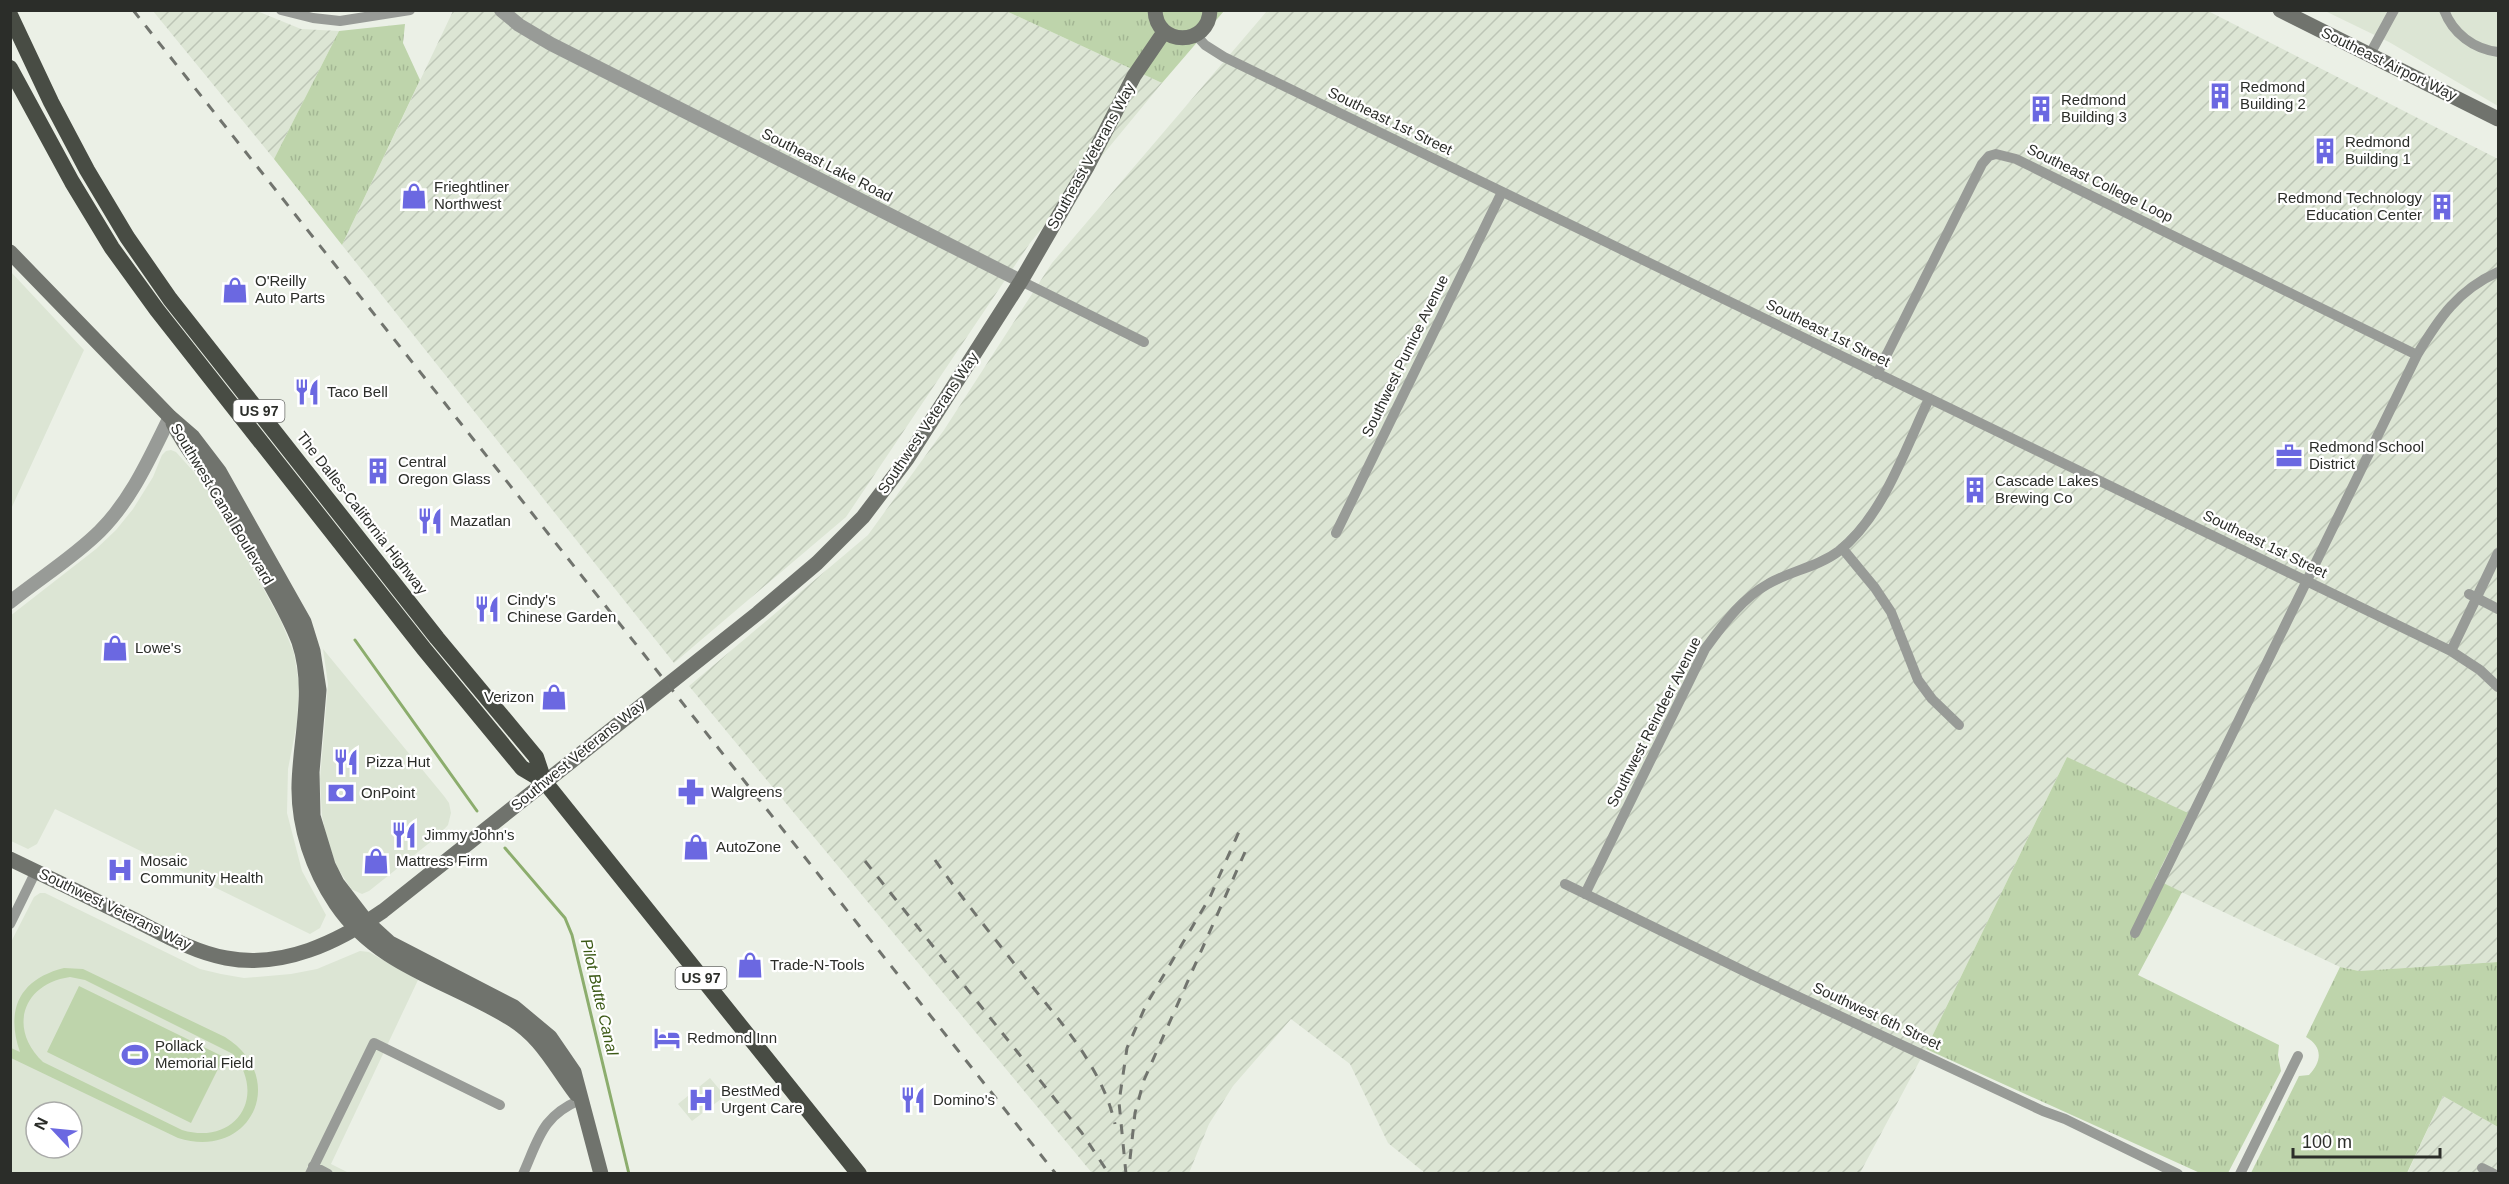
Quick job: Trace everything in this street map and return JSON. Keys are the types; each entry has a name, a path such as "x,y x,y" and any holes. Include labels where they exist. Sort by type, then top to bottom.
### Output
{"highway":[{"name":"The Dalles-California Highway","path":"10,15 51,102 127,237 170,299 437,638 536,757 544,781 859,1173"},
{"name":"The Dalles-California Highway","path":"10,68 61,162 112,248 157,310 424,649 522,768 544,781"},
{"path":"267,449 290,459 294,455"}],"main road":[{"path":"1155,10 1158,25 1164,32 1179,39 1196,35 1208,23 1210,10"},
{"name":"Southeast Airport Way","path":"2280,10 2499,118"},
{"name":"Southeast Veterans Way","path":"1021,281 1087,167 1134,76 1164,32"},
{"name":"Southwest Canal Boulevard","path":"10,252 170,417 193,436 219,471 304,622 313,651 319,690 312,772 313,816 328,865 362,925 390,944 495,997 533,1021 563,1054 574,1072 601,1173"},
{"name":"Southwest Veterans Way","path":"10,859 172,938 226,958 250,960 277,958 321,946 362,925 758,613 817,563 862,517 907,459 1021,281"}],"street":[{"path":"281,10 340,21 410,10"},
{"name":"Southeast Lake Road","path":"501,10 519,25 551,44 1144,342"},
{"path":"2370,54 2394,10"},
{"path":"2444,10 2450,23 2461,36 2482,49 2499,52"},
{"name":"Southeast 1st Street","path":"1196,35 1205,45 1224,57 2451,651 2480,670 2499,687"},
{"name":"Southeast College Loop","path":"1877,374 1982,164 1989,156 1996,154 2016,159 2417,355"},
{"name":"Southwest Pumice Avenue","path":"1336,533 1502,192"},
{"path":"2135,933 2417,355 2441,315 2467,290 2499,272"},
{"name":"Southwest Reindeer Avenue","path":"1585,894 1705,649 1725,622 1745,601 1769,583 1809,567 1842,548 1869,518 1886,490 1929,399"},
{"path":"10,602 100,531 122,506 139,479 170,417"},
{"path":"1842,548 1875,588 1891,612 1918,680 1932,699 1959,725"},
{"path":"2451,651 2499,552"},
{"path":"2469,594 2499,609"},
{"path":"10,924 36,872"},
{"name":"Southwest 6th Street","path":"1565,884 1752,975 2178,1173"},
{"path":"328,1173 312,1170 374,1043 500,1105"},
{"path":"2240,1173 2298,1056"},
{"path":"523,1173 544,1127 562,1108 580,1100"},
{"path":"2482,1168 2494,1173"}],"shaded area":[{"path":"153,11 257,11 301,29 339,31 274,159"},
{"path":"453,11 1006,11 1162,83 1030,243 846,517 674,663 342,245"},
{"path":"1267,11 2208,11 2498,159 2498,962 2359,971 2340,967 2154,879 2157,873 2067,757 1926,1049 1860,1173 1425,1173 1388,1143 1350,1064 1291,1019 1233,1086 1209,1124 1189,1173 1092,1173 689,686 868,535 944,430 1052,263"},
{"path":"2325,11 2498,11 2498,106 2389,42"},
{"path":"11,272 84,350 11,509"},
{"path":"171,450 176,452 202,481 223,515 281,621 294,653 299,684 297,723 288,769 287,813 302,871 326,915 320,928 310,934 55,809 37,844 28,849 11,841 10,616 96,549 116,530 133,509 153,477 162,455"},
{"path":"323,649 444,796 449,803 451,813 448,825 438,836 369,891 362,894 351,889 337,867 327,840 322,816 320,779 328,684"},
{"path":"45,893 200,969 221,974 244,978 291,974 317,969 360,951 369,952 418,980 331,1164 349,1173 11,1173 10,944 34,897"},
{"name":"BestMed Urgent Care","path":"710,1078 725,1096 692,1121 678,1104"},
{"path":"2443,1096 2498,1127 2498,1173 2407,1174"}],"green space":[{"path":"1006,11 1224,11 1162,83"},
{"path":"405,24 403,43 420,80 342,245 274,159 339,31"},
{"path":"2067,757 2188,813 2155,879 2182,892 2138,975 2279,1045 2281,1071 2228,1173 2200,1173 1926,1049"},
{"path":"2498,962 2498,1127 2443,1096 2407,1173 2251,1173 2299,1076 2309,1075 2316,1065 2318,1050 2306,1037 2340,967 2359,971"},
{"path":"64,968 83,969 225,1037 245,1054 255,1073 258,1093 253,1112 242,1127 225,1138 204,1142 178,1138 11,1058 11,1048 20,1052 14,1022 20,998 36,980","holes":["70,977 85,980 233,1054 243,1070 247,1086 246,1101 240,1114 231,1124 217,1131 201,1133 182,1130 43,1062 32,1049 26,1036 25,1010 31,998 54,981"]},
{"name":"Pollack Memorial Field","path":"79,986 224,1057 191,1123 47,1052"}],"waterway":[{"name":"Pilot Butte Canal","path":"355,640 477,811"},
{"name":"Pilot Butte Canal","path":"505,848 565,918 572,935 629,1174"}],"railway":[{"path":"133,10 1056,1174"},
{"path":"1126,1174 1119,1102 1127,1048 1146,1005 1210,897 1241,827"},
{"path":"1130,1159 1135,1113 1144,1080 1245,852"},
{"path":"935,860 1079,1047 1101,1084 1115,1124"},
{"path":"865,861 1082,1133 1109,1174"}],"place":[{"name":"Redmond Building 2","path":"2220,96"},
{"name":"Redmond Building 3","path":"2041,109"},
{"name":"Redmond Building 1","path":"2325,151"},
{"name":"Frieghtliner Northwest","path":"414,196"},
{"name":"Redmond Technology Education Center","path":"2442,207"},
{"name":"O'Reilly Auto Parts","path":"235,290"},
{"name":"Taco Bell","path":"307,392"},
{"name":"Redmond School District","path":"2289,456"},
{"name":"Central Oregon Glass","path":"378,471"},
{"name":"Cascade Lakes Brewing Co","path":"1975,490"},
{"name":"Mazatlan","path":"430,521"},
{"name":"Cindy's Chinese Garden","path":"487,609"},
{"name":"Lowe's","path":"115,648"},
{"name":"Verizon","path":"554,697"},
{"name":"Pizza Hut","path":"346,762"},
{"name":"Walgreens","path":"691,792"},
{"name":"OnPoint","path":"341,793"},
{"name":"Jimmy John's","path":"404,835"},
{"name":"AutoZone","path":"696,847"},
{"name":"Mattress Firm","path":"376,861"},
{"name":"Mosaic Community Health","path":"120,870"},
{"name":"Trade-N-Tools","path":"750,965"},
{"name":"Redmond Inn","path":"667,1038"},
{"name":"Pollack Memorial Field","path":"135,1055"},
{"name":"BestMed Urgent Care","path":"701,1100"},
{"name":"Domino's","path":"913,1100"}]}
